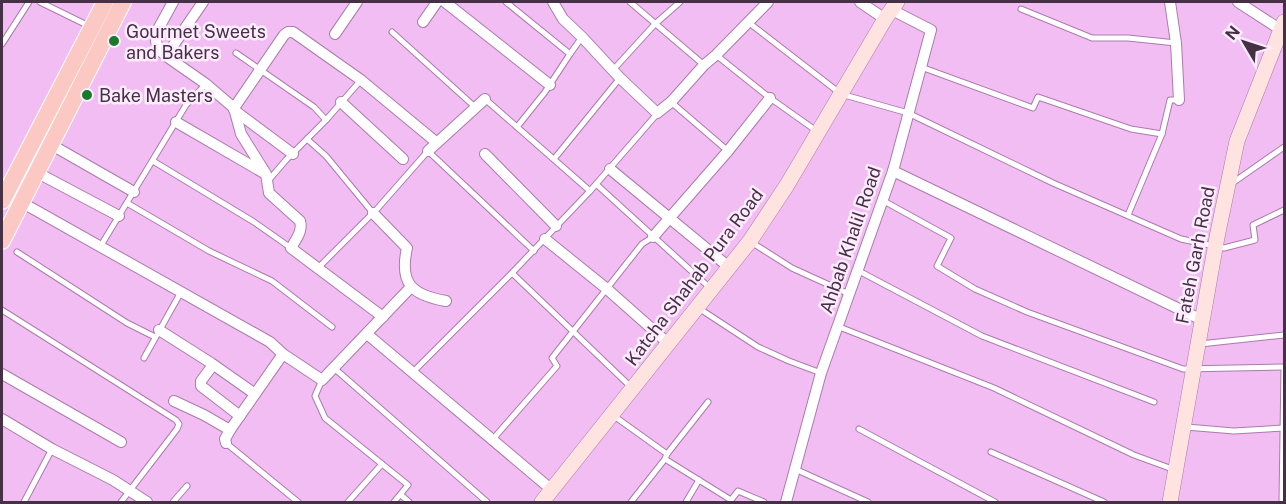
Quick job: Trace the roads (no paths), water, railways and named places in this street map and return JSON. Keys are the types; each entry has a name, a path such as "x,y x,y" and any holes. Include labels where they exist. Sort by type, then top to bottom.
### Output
{"main road":[{"path":"2,201 105,2"},
{"path":"2,240 7,216 25,195 123,2"},
{"path":"12,181 24,190 25,195"}],"street":[{"path":"173,2 156,33 158,49 293,153"},
{"path":"166,56 203,2"},
{"path":"335,34 357,2"},
{"path":"422,2 435,5 423,22"},
{"path":"445,2 550,85"},
{"path":"554,2 563,19 657,113 671,102 704,65 768,2"},
{"path":"860,2 891,10"},
{"path":"1170,2 1176,43 1179,100"},
{"path":"1238,2 1282,26"},
{"name":"Ahbab Khalil Road","path":"786,502 821,373 893,171 931,30 891,10"},
{"name":"Katcha Shahab Pura Road","path":"542,502 750,242 787,185 891,10"},
{"name":"Fateh Garh Road","path":"1170,502 1215,246 1237,141 1282,26"},
{"path":"383,317 291,248 302,227 300,221 269,193 267,177 240,134 234,109 284,35 293,32 361,80 436,142"},
{"path":"653,237 728,151 770,98"},
{"path":"428,151 485,99"},
{"path":"341,102 403,159"},
{"path":"176,122 267,177"},
{"path":"50,144 134,192"},
{"path":"484,154 556,226"},
{"path":"610,169 730,268"},
{"path":"893,171 1202,320"},
{"path":"36,172 119,216"},
{"path":"25,195 100,247 270,342 283,354 322,380 411,287"},
{"path":"374,213 407,248 404,268 411,287 432,298 446,301"},
{"path":"545,238 669,344"},
{"path":"157,333 213,365 255,394"},
{"path":"367,334 552,489"},
{"path":"226,443 225,439 230,430 283,354"},
{"path":"213,365 201,381 201,386 240,416"},
{"path":"2,374 121,442"},
{"path":"174,400 230,430"},
{"path":"2,419 52,449 113,480 147,502"}],"lane":[{"path":"2,44 29,2"},
{"path":"40,2 92,28"},
{"path":"506,2 570,54"},
{"path":"630,2 704,65"},
{"path":"554,159 655,24 680,2"},
{"path":"1021,9 1092,38 1128,38 1176,43"},
{"path":"748,21 841,94 908,113 1053,183 1181,239 1224,248 1255,240 1253,225 1284,210"},
{"path":"392,32 476,107"},
{"path":"517,127 550,85 582,38"},
{"path":"236,53 314,107 326,120"},
{"path":"716,55 770,98 819,132"},
{"path":"921,67 1034,108 1038,98 1131,129 1162,134"},
{"path":"267,177 326,120 361,80"},
{"path":"100,247 186,105 206,84"},
{"path":"485,99 590,191"},
{"path":"1128,215 1162,134 1170,100 1179,100"},
{"path":"671,102 728,151"},
{"path":"413,372 590,191 657,113"},
{"path":"307,139 326,156 374,213"},
{"path":"1228,187 1284,147"},
{"path":"318,268 374,213 428,151 534,250"},
{"path":"153,161 254,222 291,248"},
{"path":"596,184 712,290"},
{"path":"882,200 951,238 937,266 975,289 1027,312 1183,369 1284,367 1282,502"},
{"path":"127,203 209,251 272,281 332,327"},
{"path":"492,440 557,366 552,358 642,244 653,237"},
{"path":"750,242 792,268 849,294"},
{"path":"17,252 127,323 157,333"},
{"path":"857,270 982,336 1154,402"},
{"path":"512,273 633,390"},
{"path":"144,358 181,292"},
{"path":"698,308 758,347 821,373"},
{"path":"2,309 179,424 122,502"},
{"path":"837,326 994,388 1134,455 1176,470"},
{"path":"1198,344 1284,336"},
{"path":"334,368 488,502"},
{"path":"322,380 315,396 325,418 408,485 394,502"},
{"path":"641,502 632,500 708,402"},
{"path":"612,415 666,457 731,500 738,491 764,502"},
{"path":"1184,427 1234,431 1283,428"},
{"path":"859,429 995,502"},
{"path":"226,443 298,502"},
{"path":"24,502 52,449"},
{"path":"991,452 1104,502"},
{"path":"348,502 382,464"},
{"path":"795,469 868,502"},
{"path":"686,502 699,480"},
{"path":"173,502 187,486"},
{"path":"401,495 409,502"}],"place":[{"name":"Gourmet Sweets and Bakers","path":"114,41"},
{"name":"Bake Masters","path":"87,95"}]}
